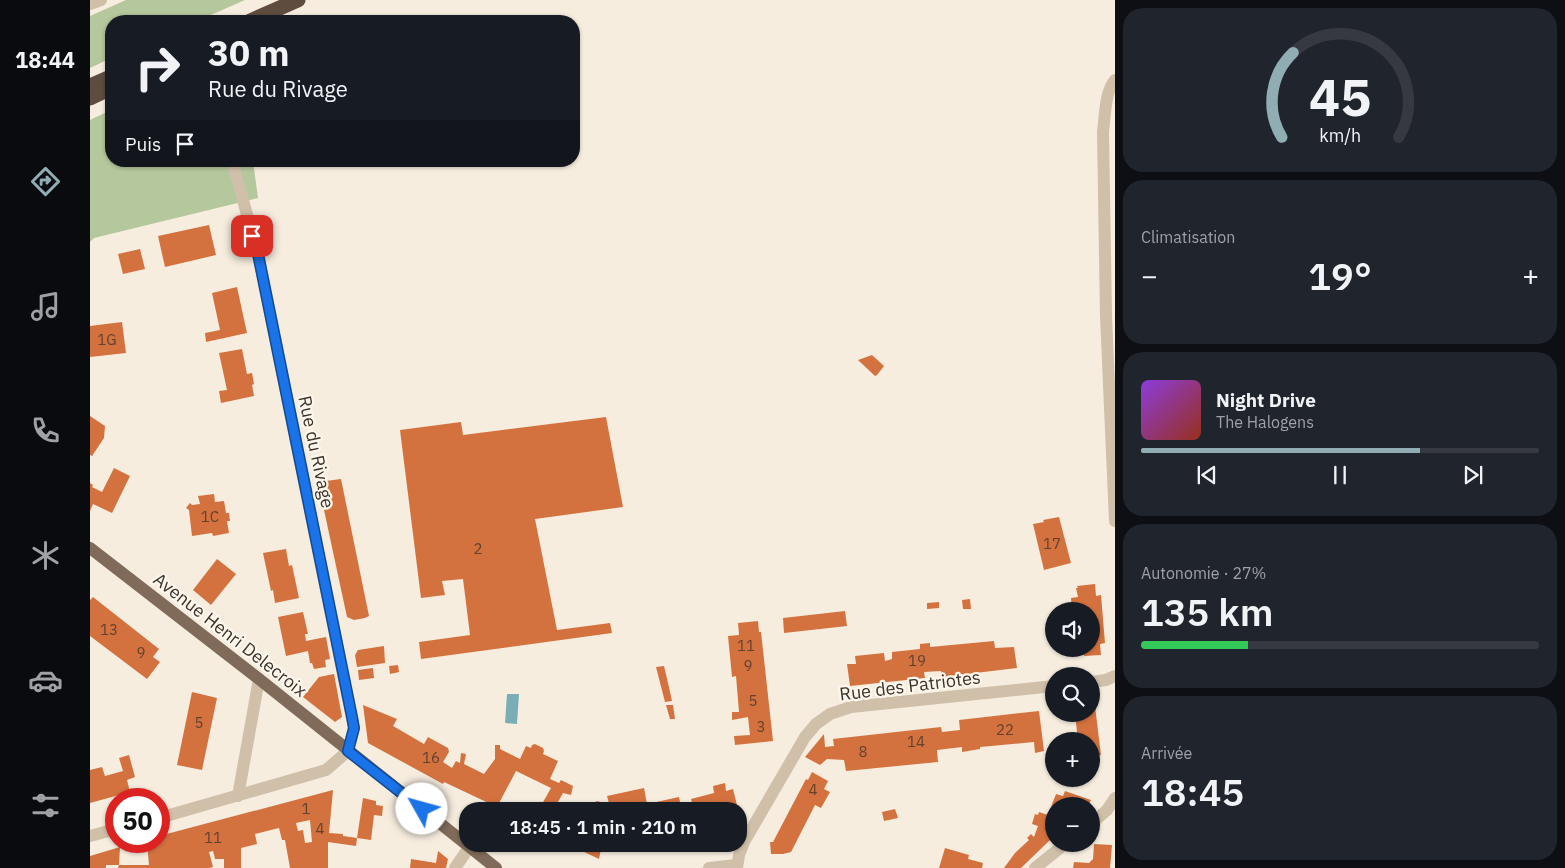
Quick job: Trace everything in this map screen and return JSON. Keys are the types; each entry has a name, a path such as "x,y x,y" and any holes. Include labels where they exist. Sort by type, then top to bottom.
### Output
{"highway":[{"path":"264,15 298,0"},
{"path":"90,86 105,80"},
{"path":"90,98 105,91"}],"main road":[{"name":"Avenue Henri Delecroix","path":"90,548 459,837"},
{"name":"Avenue Henri Delecroix","path":"477,852 496,868"}],"street":[{"path":"90,4 101,0"},
{"path":"1115,80 1112,82 1106,104 1103,132 1106,316 1115,521"},
{"name":"Rue du Rivage","path":"234,167 258,254 351,707 354,728 348,751"},
{"path":"1100,681 1115,676"},
{"path":"238,796 259,679"},
{"name":"Rue des Patriotes","path":"737,867 744,842 805,737 816,724 830,714 851,707 1045,687"},
{"path":"170,815 326,770 348,751"},
{"path":"1100,816 1115,798"},
{"path":"90,836 105,832"},
{"path":"455,868 466,852"},
{"path":"1035,868 1055,852"},
{"path":"709,868 737,867"}],"green space":[{"path":"126,0 245,0 211,15 105,15 105,61 90,68 90,16"},
{"path":"105,113 105,167 254,167 258,198 94,238 90,242 90,120"}],"water":[{"path":"507,694 519,694 517,724 505,723"}],"building":[{"path":"209,225 216,255 165,267 158,236"},
{"path":"140,249 145,269 123,274 118,254"},
{"path":"237,287 247,333 206,342 205,333 220,330 212,293"},
{"path":"122,322 126,353 90,357 90,326"},
{"path":"242,349 247,374 252,373 254,396 221,403 219,391 227,390 219,353"},
{"path":"872,355 884,366 875,376 858,360"},
{"path":"90,416 105,426 104,438 92,456 90,455"},
{"path":"606,417 623,507 535,519 557,630 610,623 612,633 421,659 419,642 470,635 463,579 442,581 445,595 421,598 400,430 461,422 463,435"},
{"path":"114,468 130,476 112,513 93,504 90,511 90,483 93,485 92,487 102,492"},
{"path":"341,479 369,616 354,620 347,617 318,482"},
{"path":"214,494 215,502 224,501 226,513 229,513 230,521 227,521 229,533 213,536 212,533 192,536 189,510 186,508 190,503 192,505 200,504 198,496"},
{"path":"1059,517 1071,563 1044,570 1033,524"},
{"path":"286,549 289,566 292,565 299,598 275,603 263,553"},
{"path":"217,559 236,574 211,605 193,590"},
{"path":"1095,584 1096,596 1101,595 1105,643 1100,644 1100,602 1071,602 1071,598 1078,597 1077,586"},
{"path":"93,597 159,649 153,657 160,662 147,679 90,636 90,600"},
{"path":"970,599 971,609 963,609 962,600"},
{"path":"939,602 939,608 927,609 927,603"},
{"path":"845,611 847,626 784,633 783,618"},
{"path":"303,612 308,634 305,634 306,641 326,637 330,659 325,660 326,667 314,669 312,663 310,663 308,651 286,656 278,617"},
{"path":"758,621 759,632 761,632 773,741 735,745 734,736 750,735 748,717 732,720 732,712 739,712 736,676 732,677 728,636 739,635 738,623"},
{"path":"994,641 995,648 1014,647 1017,668 942,677 941,671 924,672 925,678 850,686 847,664 856,664 855,656 884,653 885,661 892,659 892,652 920,649 920,644 930,643 930,647"},
{"path":"384,646 385,663 357,667 355,655 358,650"},
{"path":"398,665 399,672 390,674 389,666"},
{"path":"664,666 672,701 665,702 656,667"},
{"path":"373,668 374,678 359,680 358,670"},
{"path":"334,674 342,717 335,722 303,697 319,677"},
{"path":"192,692 217,698 202,770 177,765"},
{"path":"363,705 397,719 393,726 424,744 428,737 448,748 449,752 443,762 452,768 456,761 460,763 461,753 466,754 464,764 484,774 495,759 495,745 500,745 500,749 520,759 526,746 531,748 535,744 543,748 543,754 558,761 550,779 559,783 561,780 573,786 571,795 563,793 558,802 543,802 551,788 516,771 500,802 486,802 444,782 443,784 368,743"},
{"path":"666,705 673,705 675,719 670,719"},
{"path":"1039,711 1044,751 1035,753 1034,742 980,747 980,749 962,752 962,747 937,750 938,762 846,771 844,760 827,759 820,765 805,757 824,734 825,747 834,746 833,739 941,727 942,732 960,730 959,720"},
{"path":"1076,722 1097,722 1098,732 1077,732"},
{"path":"129,755 135,777 127,780 129,788 105,788 105,799 90,803 90,770 102,767 105,776 123,771 119,758"},
{"path":"812,772 828,781 824,789 830,792 821,808 815,805 791,852 771,854 770,842 773,842 806,779 808,780"},
{"path":"725,783 726,791 733,789 736,802 692,802 691,799 714,793 713,786"},
{"path":"644,788 647,802 609,802 607,796"},
{"path":"333,790 329,833 357,838 356,846 328,842 328,868 290,868 285,840 282,840 279,828 255,834 257,844 241,848 241,868 224,868 224,859 215,859 213,851 209,852 213,867 209,868 118,868 119,865 149,865 148,853 170,853 170,833","holes":["310,820 312,842 305,843 303,830 298,831 296,823"]},
{"path":"1065,791 1082,797 1055,797 1056,794 1063,796"},
{"path":"679,797 680,802 656,802"},
{"path":"363,798 376,801 376,805 383,806 382,816 374,815 371,840 357,838"},
{"path":"895,809 898,818 884,821 882,812"},
{"path":"1039,812 1045,814 1045,845 1021,868 1004,868 1015,853 1029,840 1027,838 1031,834 1034,837 1038,826 1032,824 1035,814 1038,815"},
{"path":"1100,844 1112,845 1110,868 1073,868 1074,862 1089,863 1093,859 1093,852 1100,852"},
{"path":"945,848 969,855 968,859 983,863 982,868 939,868"},
{"path":"438,851 448,859 446,868 410,868 411,859 436,863"},
{"path":"105,852 120,853 119,865 106,865 106,868 90,868 90,856"},
{"path":"584,852 600,852 599,859"}],"route":[{"path":"252,236 258,254 352,717 354,728 348,751 422,809"}]}
